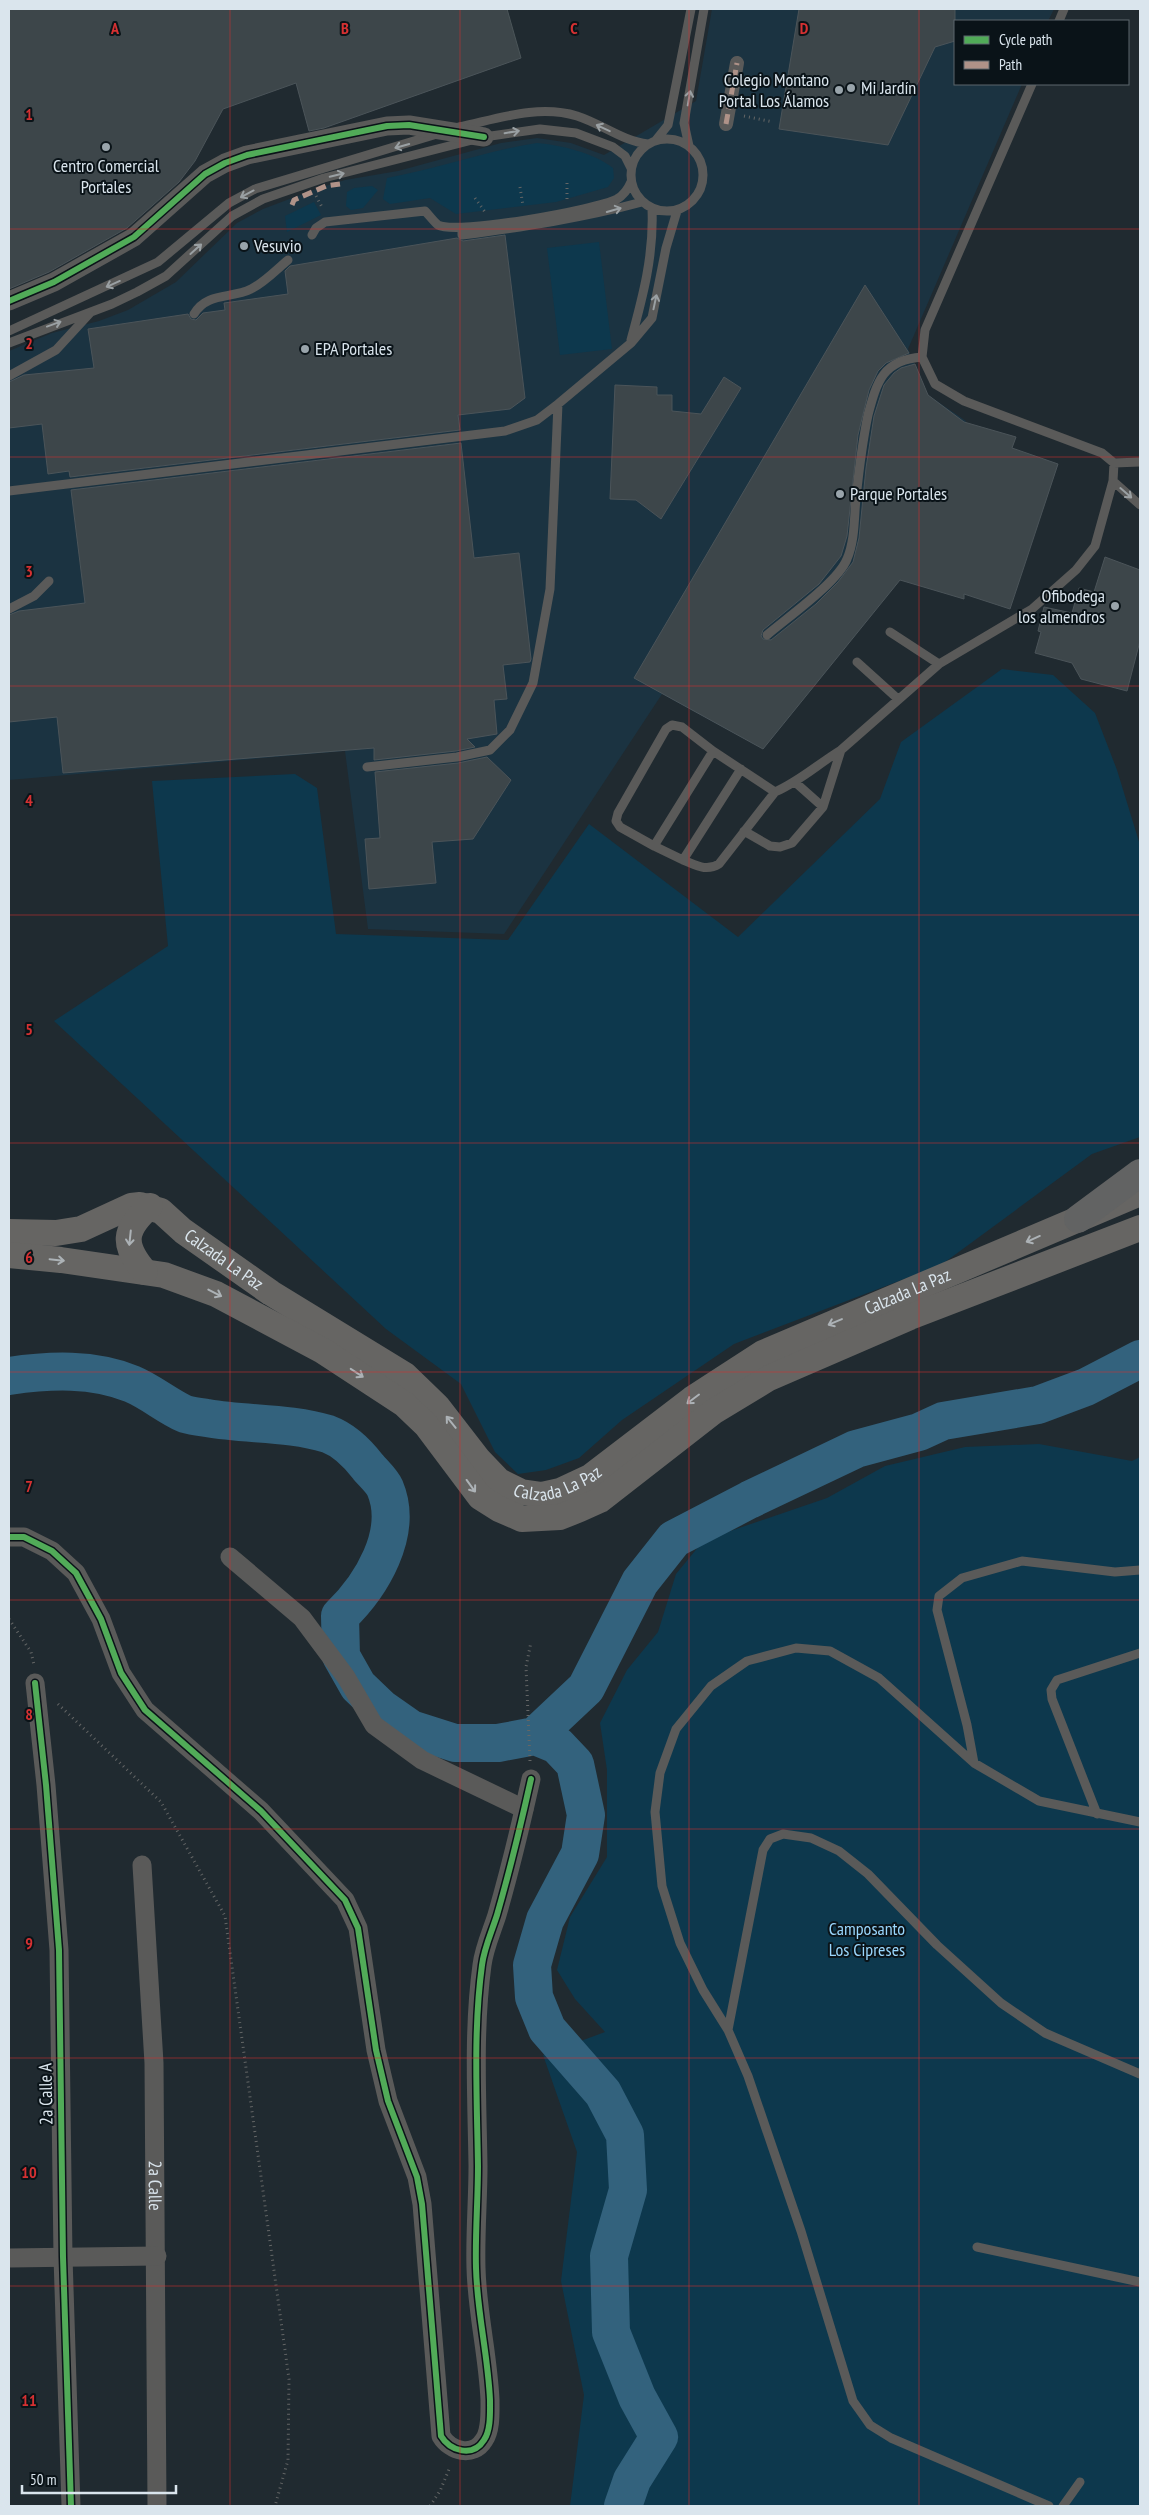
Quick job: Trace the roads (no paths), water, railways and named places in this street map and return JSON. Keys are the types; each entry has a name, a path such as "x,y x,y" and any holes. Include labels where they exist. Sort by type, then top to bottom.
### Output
{"main road":[{"path":"1078,1219 1140,1173"},
{"name":"Calzada La Paz","path":"150,1206 161,1211 183,1231 271,1294 405,1375 437,1406 492,1474 522,1492 542,1495 569,1488 590,1477 692,1399 763,1352 1140,1194"},
{"path":"9,1232 56,1233 81,1229 131,1206 150,1206"},
{"path":"145,1272 129,1250 128,1239 131,1226 150,1206"},
{"name":"Calzada La Paz","path":"9,1255 164,1275 207,1289 323,1351 384,1390 416,1414 445,1448 480,1497 514,1517 540,1519 560,1517 600,1500 713,1412 770,1378 919,1314 1140,1228"}],"street":[{"path":"727,118 737,63"},
{"path":"9,302 54,282 134,236 190,186 225,163 283,147 387,126 410,125 484,137"},
{"path":"9,1537 24,1537 52,1551 76,1573 101,1619 121,1673 145,1710 261,1811 345,1900 358,1928 376,2050 388,2101 419,2186 442,2436 450,2447 457,2450 471,2450 479,2446 484,2440 488,2425 489,2378 480,2320 476,2268 478,2169 476,2023 482,1962 497,1914 531,1778"},
{"path":"230,1557 302,1618 346,1677 374,1725 422,1760 524,1809"},
{"name":"2a Calle A","path":"35,1683 46,1785 59,1950 64,2257 71,2506"},
{"name":"2a Calle","path":"142,1865 154,2063 157,2256 157,2506"},
{"path":"9,2258 157,2256"}],"lane":[{"path":"9,331 158,262 229,203 256,189 448,130 530,112 553,112 577,116 631,142 652,142 673,139 689,146 697,154 702,165 702,188 687,206 677,211 660,212 642,202 635,193 631,182 631,168 635,158 652,142 668,125 690,9"},
{"path":"689,146 684,123 704,9"},
{"path":"1032,85 925,330 922,357 935,384 957,397 1102,453 1114,463 1140,462"},
{"path":"9,343 112,304 166,276 232,216 263,199 324,178 484,137 540,129 576,133 613,147 625,156 631,168"},
{"path":"462,231 597,206 617,199 626,191 631,182"},
{"path":"312,235 316,228 325,222 425,211 439,226 462,231 597,214 642,202"},
{"path":"631,343 647,280 653,233 652,209"},
{"path":"9,491 505,431 537,420 631,343 652,318 666,248 677,211"},
{"path":"194,314 199,306 218,296 250,290 288,260"},
{"path":"9,376 56,350 91,311"},
{"path":"767,635 840,572 848,558 853,534 860,448 876,384 891,366 905,359 922,357"},
{"path":"367,767 457,757 490,750 510,730 533,683 550,589 558,404"},
{"path":"775,792 713,751 682,727 672,724 666,729 618,813 616,821 620,827 682,860 702,868 711,869 719,864 775,792 796,783 817,765 841,750 939,664 1032,609 1076,570 1096,546 1112,482 1114,463"},
{"path":"1112,482 1140,505"},
{"path":"9,609 34,596 49,581"},
{"path":"890,632 939,664"},
{"path":"857,662 898,699"},
{"path":"744,831 770,846 780,847 792,843 823,807 841,750"},
{"path":"654,846 713,751"},
{"path":"682,860 741,769"},
{"path":"796,783 823,807"},
{"path":"974,1763 937,1610 938,1596 962,1578 1022,1561 1115,1572 1140,1570"},
{"path":"1049,2506 891,2438 870,2425 853,2401 802,2230 748,2076 728,2030 703,1990 680,1943 662,1886 655,1812 660,1773 676,1729 711,1686 747,1661 796,1648 830,1650 879,1678 974,1763 1039,1801 1140,1822"},
{"path":"1097,1814 1052,1699 1051,1690 1057,1680 1140,1653"},
{"path":"728,2030 763,1850 770,1839 783,1834 811,1838 839,1851 868,1874 971,1978 1000,2003 1045,2033 1140,2074"},
{"path":"977,2247 1140,2282"},
{"path":"1063,2506 1080,2482"}],"waterway":[{"path":"9,1376 40,1372 102,1375 139,1387 185,1414 222,1420 298,1427 328,1434 345,1444 360,1457 384,1485 390,1505 390,1523 387,1540 373,1574 363,1590 340,1616 341,1656 358,1686 381,1708 411,1729 455,1743 498,1743 535,1736 586,1688 640,1582 674,1539 749,1500 856,1449 919,1432 943,1421 1038,1405 1086,1387 1140,1359"},
{"path":"535,1736 557,1745 575,1764 586,1815 580,1854 545,1920 532,1965 534,1997 547,2029 603,2093 625,2135 628,2190 609,2256 611,2332 637,2397 659,2437 632,2480 623,2506"}],"place":[{"name":"Mi Jardín","path":"851,88"},
{"name":"Colegio Montano Portal Los Álamos","path":"839,90"},
{"name":"Centro Comercial Portales","path":"106,147"},
{"name":"Vesuvio","path":"244,246"},
{"name":"EPA Portales","path":"305,349"},
{"name":"Parque Portales","path":"840,494"},
{"name":"Ofibodega los almendros","path":"1115,606"}],"park label":[{"name":"Camposanto Los Cipreses","path":"867,1939"}]}
